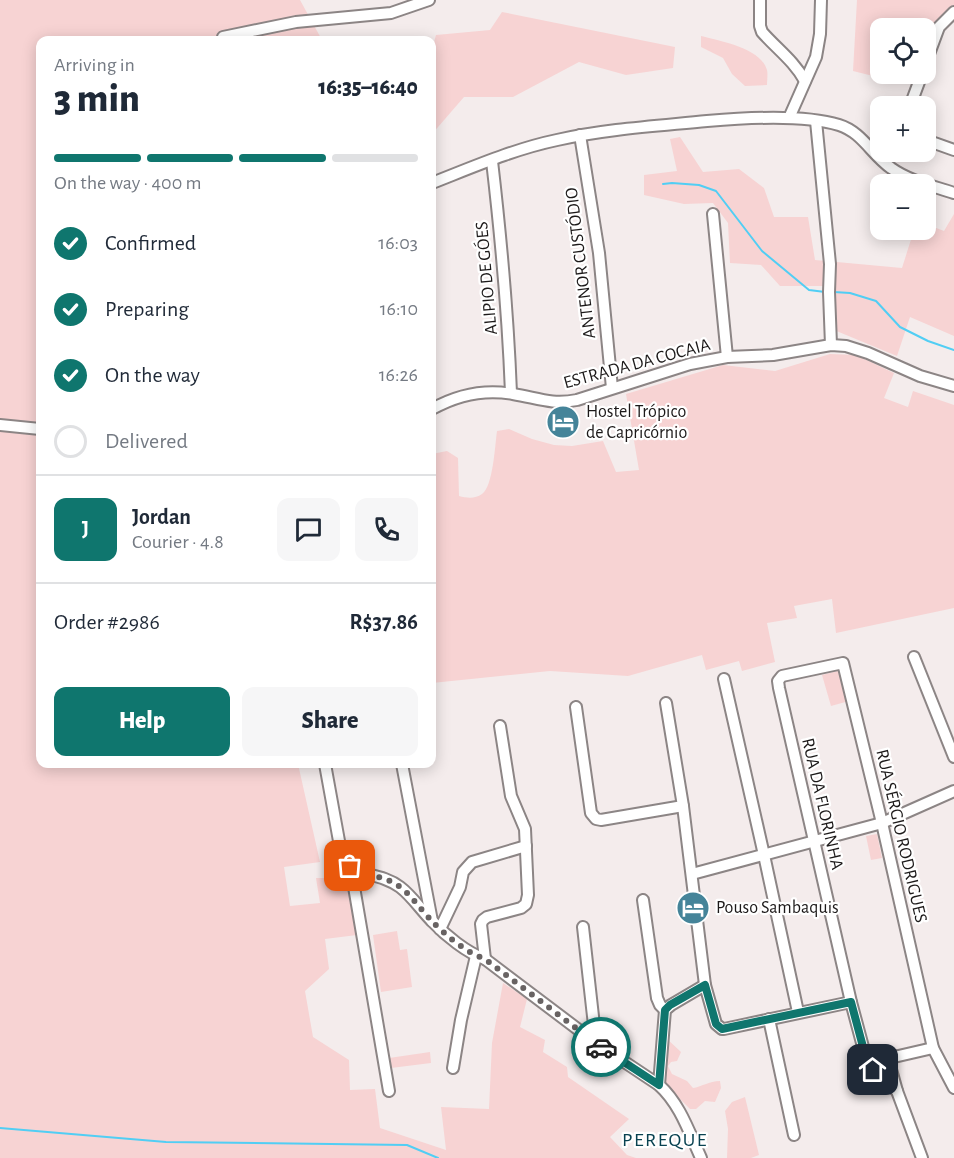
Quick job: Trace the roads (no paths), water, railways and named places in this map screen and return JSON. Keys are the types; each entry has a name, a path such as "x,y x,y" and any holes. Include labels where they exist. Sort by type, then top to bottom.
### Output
{"street":[{"path":"228,36 296,22 391,13 428,0"},
{"path":"760,0 762,32 790,59 805,81"},
{"path":"789,118 816,57 820,34 820,0"},
{"path":"936,35 939,27 954,12"},
{"path":"436,182 554,140 580,135 720,120 789,118 847,128 894,170 908,178 954,193"},
{"path":"816,121 830,264 831,345"},
{"name":"ANTENOR CUSTÓDIO","path":"580,135 599,253 612,388"},
{"path":"936,144 954,150"},
{"name":"ALIPIO DE GÓES","path":"492,161 505,273 511,393"},
{"path":"713,214 727,357"},
{"name":"ESTRADA DA COCAIA","path":"436,407 454,398 472,394 511,393 548,402 563,403 690,364 727,357 772,355 831,345 846,346 868,353 920,376 954,386"},
{"path":"0,425 36,429"},
{"path":"914,657 954,757"},
{"name":"RUA SÉRGIO RODRIGUES","path":"778,688 778,681 782,676 843,663 933,1048 954,1088"},
{"path":"724,679 798,1012"},
{"name":"RUA DA FLORINHA","path":"778,688 851,1002 868,1063 897,1091 922,1158"},
{"path":"666,703 684,806 705,985 716,1024 724,1029 851,1002"},
{"path":"576,707 591,813 596,819 684,806"},
{"path":"453,1068 461,1020 480,957 481,924 487,917 521,908 528,900 525,829 511,796 500,726"},
{"path":"326,768 346,869 350,866 358,868 356,877 389,1091"},
{"path":"403,768 436,925"},
{"path":"692,874 882,823 954,791"},
{"path":"436,925 460,887 463,872 468,865 526,846"},
{"path":"356,877 387,879 399,886 436,925 596,1043 659,1085 678,1108 701,1158"},
{"path":"643,900 657,998 665,1010"},
{"path":"583,927 596,1043"},
{"path":"659,1085 665,1010 705,985"},
{"path":"769,1019 794,1135"},
{"path":"868,1063 933,1048"},
{"path":"888,1059 897,1091"}],"waterway":[{"path":"663,184 699,185 716,191 762,251 809,290 825,292"},
{"path":"834,292 850,293 876,301 900,327 928,341 954,350"},
{"path":"0,1128 166,1142 407,1145 438,1158"}],"place":[{"name":"Hostel Trópico de Capricórnio","path":"563,422"},
{"name":"Pouso Sambaquis","path":"693,908"}],"district":[{"name":"PEREQUE","path":"665,1140"}]}
